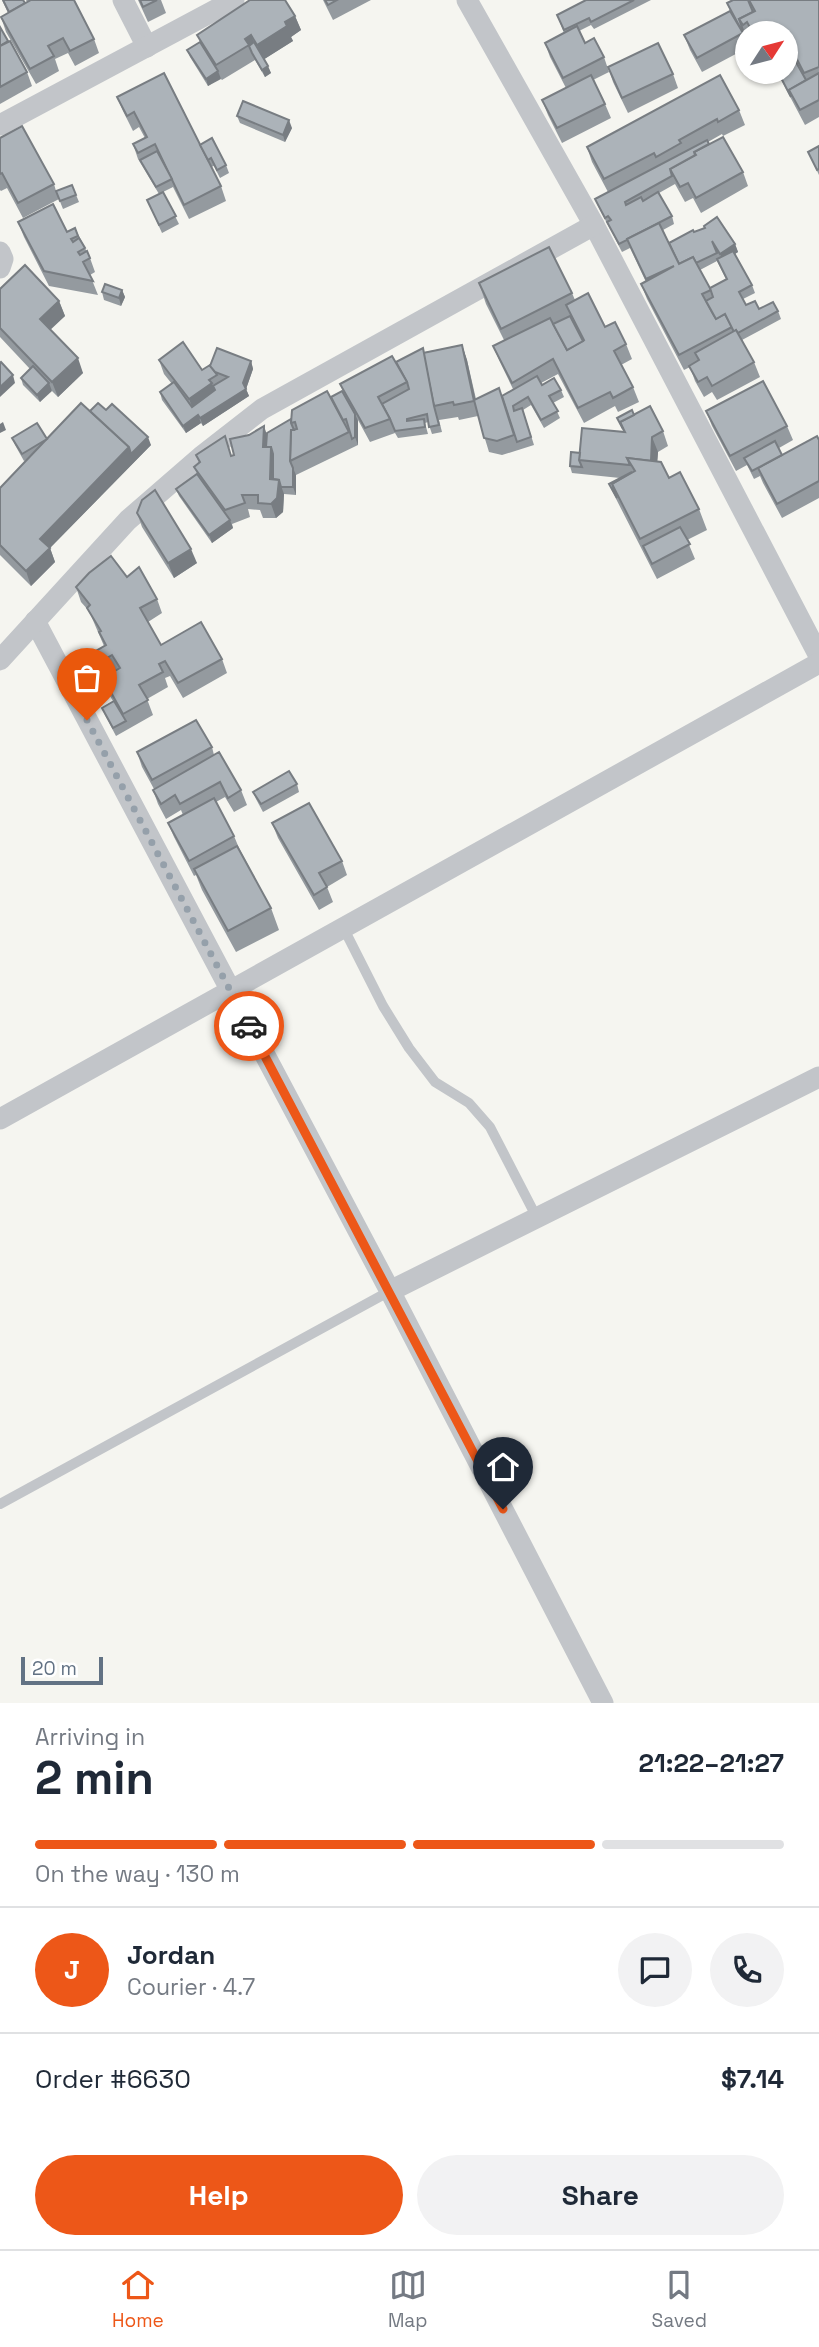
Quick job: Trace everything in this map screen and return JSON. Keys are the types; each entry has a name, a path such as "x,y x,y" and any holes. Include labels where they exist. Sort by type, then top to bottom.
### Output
{"street":[{"path":"124,0 147,47"},
{"path":"0,125 234,0"},
{"path":"467,0 594,225 819,656"},
{"path":"0,660 128,520 203,455 262,409 594,225"},
{"path":"0,253 3,259 0,268"},
{"path":"35,621 390,1291 603,1703"},
{"path":"0,1119 819,663"},
{"path":"390,1291 819,1077"}],"lane":[{"path":"343,928 383,1006 409,1048 435,1082 469,1103 490,1127 537,1218"},
{"path":"0,1504 390,1291"}],"building":[{"path":"3,0 23,0 25,3 9,12"},
{"path":"31,0 74,0 94,39 70,51 63,38 48,46 54,56 30,69 1,17"},
{"path":"140,0 157,0 143,7"},
{"path":"250,0 285,0 295,16 285,22 287,26 257,45 251,35 245,39 249,45 216,65 197,35"},
{"path":"586,0 634,0 591,22 589,18 564,30 557,15"},
{"path":"733,0 748,0 753,12 737,21 727,3"},
{"path":"749,0 819,0 819,67 804,73 798,61 798,21 739,19 755,11"},
{"path":"730,11 736,21 735,37 697,58 684,35"},
{"path":"577,26 585,43 594,38 604,57 563,78 545,43"},
{"path":"0,27 8,41 0,46"},
{"path":"10,41 27,72 0,87 0,46"},
{"path":"200,42 218,71 206,79 187,50"},
{"path":"254,42 268,66 262,70 249,46"},
{"path":"658,43 673,74 622,98 608,67"},
{"path":"798,66 806,80 789,90 791,97 784,84 798,84"},
{"path":"164,73 221,186 184,205 155,144 138,153 133,144 147,137 134,112 127,116 117,97"},
{"path":"819,73 819,100 800,110 789,90"},
{"path":"591,75 605,104 557,128 542,100"},
{"path":"720,75 739,110 679,140 681,143 656,157 654,153 604,179 587,147"},
{"path":"243,101 289,120 283,135 237,116"},
{"path":"22,126 54,184 18,203 2,173 0,174 0,138"},
{"path":"723,137 743,172 696,198 688,183 680,187 670,169 696,155 694,152"},
{"path":"212,138 226,165 217,170 200,145"},
{"path":"707,140 709,144 694,152 695,155 670,169 672,176 625,202 626,205 641,197 643,201 658,192 672,216 619,244 607,222 611,220 608,216 605,218 595,199"},
{"path":"819,146 819,169 817,170 808,152"},
{"path":"157,151 172,179 156,187 140,160"},
{"path":"72,185 76,195 60,201 56,191"},
{"path":"163,192 176,216 159,225 147,200"},
{"path":"53,204 67,232 75,228 78,236 71,239 73,242 79,238 85,248 78,252 80,255 87,251 90,258 83,262 93,281 44,271 18,222"},
{"path":"717,217 735,244 720,254 712,241 717,253 696,263 693,257 679,264 669,243 693,230 694,232 705,228 704,226"},
{"path":"659,223 679,264 693,257 711,290 702,294 716,319 725,314 732,327 679,355 641,284 674,266 646,279 627,239"},
{"path":"549,247 572,293 501,329 479,283"},
{"path":"733,251 752,285 739,292 746,305 755,301 759,309 773,302 778,311 738,333 736,330 734,332 725,314 716,319 706,301 713,297 710,288 727,279 717,259"},
{"path":"25,265 59,301 40,319 78,358 52,382 0,328 0,289"},
{"path":"105,284 122,290 119,298 102,292"},
{"path":"588,293 605,327 615,322 626,344 614,351 633,387 613,398 610,392 578,408 553,359 512,383 493,346 550,318 567,350 584,340 566,305"},
{"path":"570,316 583,341 567,350 553,324"},
{"path":"736,330 754,362 712,386 707,377 698,382 689,366 699,360 695,353"},
{"path":"183,342 202,370 210,365 217,375 209,380 212,383 189,399 159,360"},
{"path":"462,345 474,401 434,406 423,353"},
{"path":"217,348 251,361 243,383 246,389 183,426 160,392 174,382 192,407 215,390 213,386 228,377 215,372 210,366"},
{"path":"423,348 439,425 429,427 427,414 407,419 424,419 425,427 395,431 382,404 409,389 396,362"},
{"path":"392,356 407,382 378,397 390,419 365,428 340,384"},
{"path":"0,363 13,375 0,387"},
{"path":"33,366 49,383 37,395 21,378"},
{"path":"537,376 542,385 554,378 561,390 549,396 558,411 541,420 528,397 513,406 514,411 522,408 531,437 517,442 502,396"},
{"path":"763,381 787,426 730,456 706,411"},
{"path":"499,388 514,435 497,441 484,438 474,400"},
{"path":"327,391 349,432 290,461 291,430 297,429 295,422 291,423 292,410"},
{"path":"342,391 355,414 355,437 352,439 346,419 343,420 331,397"},
{"path":"81,403 129,447 40,539 50,548 26,571 0,545 0,488"},
{"path":"98,403 106,410 112,404 148,437 131,454 129,447 90,411"},
{"path":"650,406 663,431 652,437 651,461 627,458 630,465 579,460 582,428 625,432 620,422"},
{"path":"632,410 634,415 620,422 623,429 617,418"},
{"path":"291,419 294,430 291,430 290,461 293,468 293,487 281,487 279,480 273,479 273,454 271,447 266,447 267,433"},
{"path":"37,423 47,439 22,454 12,438"},
{"path":"264,426 263,447 271,447 270,479 279,480 277,498 271,504 258,503 258,495 242,495 245,503 225,510 194,467 200,462 196,455 225,436 231,456 234,455 230,439 249,435"},
{"path":"817,436 819,481 777,504 758,468"},
{"path":"775,441 782,455 752,471 744,458"},
{"path":"571,452 580,453 582,467 570,466"},
{"path":"627,458 661,462 669,478 680,472 699,509 640,539 612,484 635,471"},
{"path":"632,472 612,484 617,498 609,484"},
{"path":"197,474 230,520 209,535 176,489"},
{"path":"155,490 191,549 168,563 137,513 142,500"},
{"path":"680,527 690,544 652,564 643,546"},
{"path":"111,556 127,577 139,567 157,599 140,608 161,645 201,622 222,659 178,683 165,661 159,664 163,672 139,685 148,700 123,714 103,678 120,668 112,655 91,667 85,657 106,645 87,608 90,605 76,587"},
{"path":"114,701 126,721 113,728 102,708"},
{"path":"196,720 212,747 152,780 137,752"},
{"path":"219,752 241,790 228,798 220,782 180,804 175,795 161,804 153,790"},
{"path":"289,771 297,784 261,804 253,792"},
{"path":"214,798 234,836 189,861 168,823"},
{"path":"309,803 342,861 319,873 327,887 314,895 272,823"},
{"path":"237,846 271,908 228,931 194,869"}],"way so far":[{"path":"87,720 249,1026"}],"route":[{"path":"249,1026 503,1509"}]}
